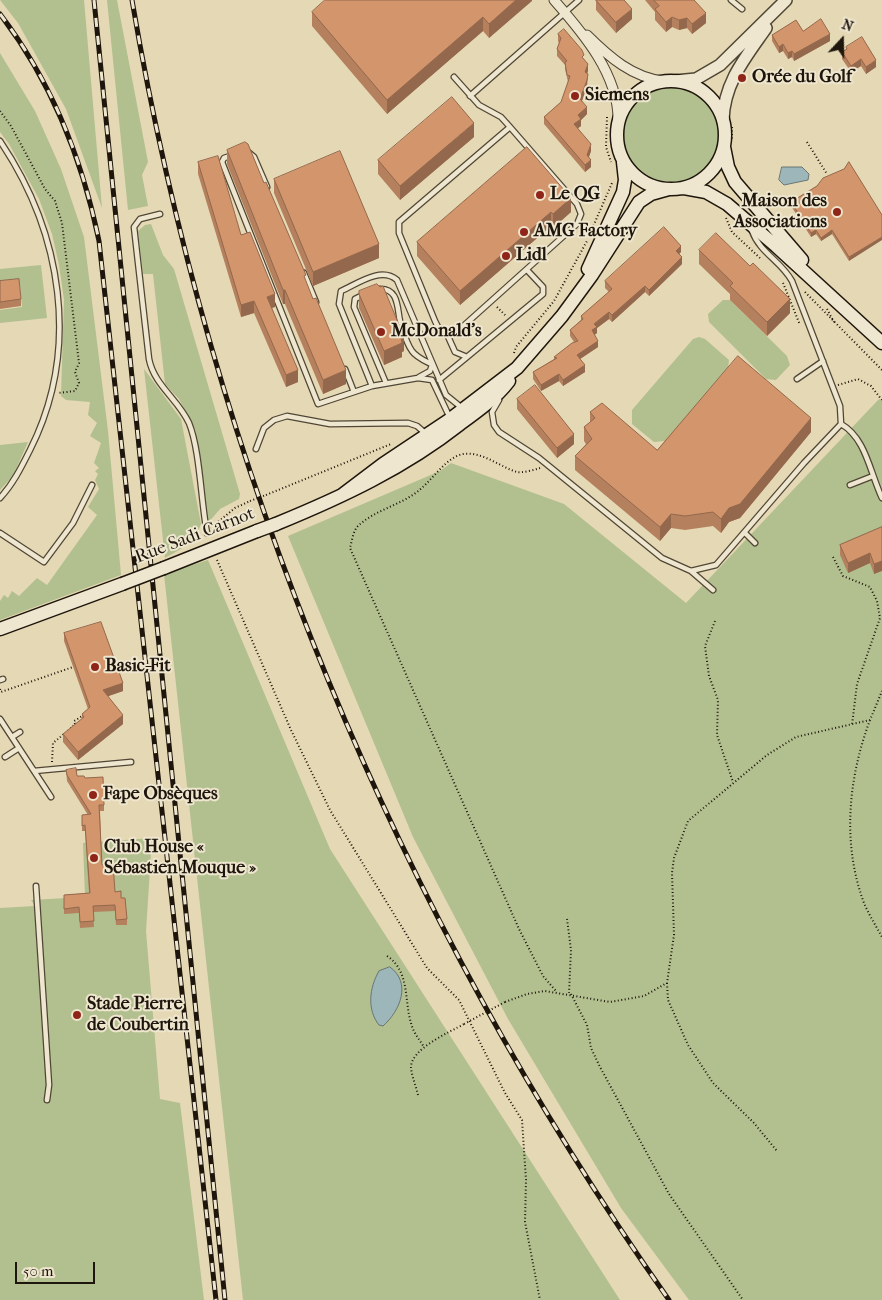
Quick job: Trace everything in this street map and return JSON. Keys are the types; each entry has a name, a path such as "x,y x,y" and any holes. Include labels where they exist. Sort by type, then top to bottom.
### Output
{"main road":[{"path":"618,121 625,106 635,94 649,85 670,81 692,86 707,95 727,121 728,167 735,182 848,310"},
{"name":"Rue Sadi Carnot","path":"573,298 623,192 625,174 616,160 618,121"},
{"name":"Rue Sadi Carnot","path":"0,629 60,608 276,524 342,495 404,463 467,413 521,364 592,274 639,202 651,194 693,184 708,175 728,146"},
{"path":"616,160 643,182 675,189 700,190 712,195 750,223 848,310 882,343"},
{"name":"Rue Sadi Carnot","path":"342,495 374,470 427,437 454,423"},
{"name":"Rue Sadi Carnot","path":"0,636 60,608"}],"street":[{"path":"554,0 572,21 600,62 615,91 618,121"},
{"path":"572,21 623,66 646,78 670,81 696,79 720,65 784,3"},
{"path":"727,121 725,99 731,81 784,3"}],"lane":[{"path":"470,96 579,0"},
{"path":"731,0 742,9"},
{"path":"446,332 460,330 577,224 581,210 501,117 479,105 454,77"},
{"path":"467,357 455,352 446,332 436,322 399,234 399,222 510,127"},
{"path":"0,141 29,189 43,224 57,288 59,332 58,358 44,422 13,484 0,498"},
{"path":"244,151 254,157 270,193"},
{"path":"237,153 224,158 222,162 318,404 372,386 418,378 432,380 435,383 454,423"},
{"path":"160,214 140,218 134,226 149,359 155,378 178,405 191,430 207,533"},
{"path":"691,571 716,565 804,463 841,424 840,406 792,281 781,266 760,247 750,223"},
{"path":"300,265 320,310"},
{"path":"439,380 454,370 543,294 543,287 526,270"},
{"path":"372,386 338,299 341,291 380,274 389,275 397,280 432,365 449,399 467,413"},
{"path":"386,383 353,304 355,298 378,289 387,291 395,297 400,307 400,320 413,352 432,365"},
{"path":"387,291 388,297"},
{"path":"392,314 400,320"},
{"path":"797,379 823,361"},
{"path":"521,364 515,380 494,407 492,418 499,432 549,466 662,558 691,571 713,590"},
{"path":"343,365 354,392"},
{"path":"418,378 430,371 432,365"},
{"path":"256,449 264,428 274,420 287,416 330,424 408,423 424,430 427,437"},
{"path":"841,424 852,431 870,465 882,498"},
{"path":"850,485 873,476"},
{"path":"0,533 44,562 72,523 92,485"},
{"path":"745,533 755,543"},
{"path":"1,722 51,797"},
{"path":"12,737 20,732"},
{"path":"5,757 19,748"},
{"path":"34,771 131,762"},
{"path":"36,886 49,1085 47,1100"}],"path":[{"path":"609,110 606,146 616,160"},
{"path":"727,121 728,146"},
{"path":"807,142 826,174"},
{"path":"610,191 612,181"},
{"path":"724,215 732,232 760,258"},
{"path":"802,332 781,277 797,282 832,322 882,370"},
{"path":"492,301 510,321"},
{"path":"832,387 858,380 871,386 882,400"},
{"path":"207,533 227,513 250,501 397,441"},
{"path":"549,466 519,472 477,455 464,454 456,456 445,463 440,471 417,492 397,505 376,513 356,528 350,548 519,930 543,976 556,991"},
{"path":"212,548 291,730 330,810 427,968 459,1000 505,1093 522,1120 526,1180 525,1222 540,1300"},
{"path":"833,557 843,576 870,587 877,601 881,618 858,684 852,725"},
{"path":"716,620 705,646 709,676 718,700 718,735 733,782"},
{"path":"0,689 1,692 75,666 78,673"},
{"path":"882,691 857,754 849,827 854,870 864,904 882,938"},
{"path":"52,769 53,743 84,718 87,711 74,721 75,724"},
{"path":"777,1151 754,1123 713,1083 693,1052 668,1000 666,983 674,935 672,873 674,858 688,821 767,755 796,737 870,720"},
{"path":"567,919 571,950 570,994 587,1025 591,1048 669,1194 743,1300"},
{"path":"387,956 397,964 402,974 408,996 410,1023 424,1047"},
{"path":"418,1095 411,1066 415,1056 424,1047 505,1002 527,994 556,991 610,1002 644,996 666,983"}],"green space":[{"path":"0,0 84,0 102,208 66,109 18,23"},
{"path":"107,0 117,0 148,162 142,175 148,206 128,210"},
{"path":"0,53 35,111 61,169 84,237 108,431 121,575 0,620 0,601 4,595 8,598 12,591 19,596 37,578 47,585 97,515 88,507 99,489 95,480 98,474 95,471 99,468 94,463 101,443 90,436 97,423 88,415 90,402 66,400 61,396 64,300 59,265 52,234 39,199 9,144 0,132"},
{"path":"671,87 689,91 705,101 715,117 719,135 715,153 705,169 689,179 671,183 653,179 637,169 627,153 623,135 627,117 637,101 653,91"},
{"path":"151,224 163,255 174,269 240,494 239,499 220,509 208,523 195,429 179,399 165,384 153,274 143,274 138,231 145,225"},
{"path":"41,265 47,318 0,323 0,310 22,307 20,285 0,286 0,269"},
{"path":"723,300 730,300 787,356 790,365 776,380 766,379 709,322 708,314"},
{"path":"699,337 705,339 729,360 728,368 665,441 654,442 632,424 632,410 693,339"},
{"path":"144,369 181,419 201,524 191,541 165,558"},
{"path":"879,399 882,401 882,1300 689,1300 621,1208 508,1019 413,837 288,536 440,471 451,463 564,504 686,603"},
{"path":"28,442 13,476 0,490 0,445"},
{"path":"208,560 330,849 620,1300 243,1300 164,574"},
{"name":"Stade Pierre de Coubertin","path":"152,838 146,931 160,1099 180,1103 204,1300 0,1300 0,908 35,906 31,900 85,897 83,843"}],"water":[{"path":"782,167 802,167 809,174 808,180 784,185 779,180"},
{"path":"390,967 401,981 402,989 401,997 394,1013 383,1026 379,1025 375,1019 371,1006 371,992 379,971"}],"building":[{"path":"325,0 516,0 489,24 483,17 387,100 312,12"},
{"path":"596,0 624,0 632,9 616,22"},
{"path":"654,0 694,0 706,13 692,24 687,18 679,20 672,17 666,22 655,9 659,6"},
{"path":"821,19 830,34 794,54 792,51 788,53 783,44 779,47 772,35 796,20 803,31"},
{"name":"Siemens","path":"564,29 582,50 584,55 582,57 588,64 585,72 588,74 587,80 580,99 587,107 578,115 581,119 574,124 591,144 587,155 591,160 585,165 544,117 561,102 570,76 567,75 565,62 567,61 557,49 561,38 558,34"},
{"path":"862,37 876,60 866,67 861,59 851,66 842,52 847,49 846,47"},
{"path":"452,97 474,123 400,186 378,160"},
{"path":"245,142 248,144 264,183 266,182 306,275 304,276 313,299 316,298 346,370 323,380 285,290 283,290 227,150"},
{"path":"527,147 571,198 553,214 551,212 460,291 417,242"},
{"path":"340,151 379,244 313,272 274,179"},
{"path":"218,156 241,235 250,232 275,294 267,297 298,370 286,375 254,301 241,305 198,162"},
{"name":"Maison des Associations","path":"849,162 882,215 882,237 849,257 832,230 821,238 816,230 811,233 791,202 817,186 823,178 844,169"},
{"path":"664,227 681,246 676,251 682,257 649,290 645,286 612,315 609,312 594,324 597,327 592,330 598,341 577,355 585,365 563,380 559,374 541,385 533,372 557,358 554,357 572,343 578,341 570,330 583,319 581,316 612,289 605,281"},
{"path":"716,233 750,266 753,263 790,299 767,322 730,286 733,283 699,250"},
{"path":"19,279 21,299 0,302 0,281"},
{"path":"377,284 380,287 383,286 404,337 401,338 402,343 384,351 359,294 359,291"},
{"path":"738,356 811,418 740,504 729,508 721,519 713,512 685,516 671,514 660,527 575,456 592,439 584,427 595,418 590,412 602,403 657,450"},
{"path":"535,385 574,434 557,448 517,399"},
{"path":"882,527 882,561 874,564 870,553 848,563 840,545"},
{"path":"101,622 123,683 103,690 123,715 78,752 63,734 84,717 82,714 90,707 64,633"},
{"path":"76,768 77,776 84,776 85,778 103,777 104,805 99,805 102,865 113,864 115,892 121,891 121,898 125,898 127,919 116,920 115,905 93,906 94,921 80,922 79,907 64,909 64,895 90,893 85,825 82,826 82,815 91,814 67,775 66,770"}],"railway":[{"path":"94,0 225,1300"},
{"path":"132,0 167,174 211,345 265,514 328,680 400,842 481,1000 571,1152 669,1300"},
{"path":"0,14 35,66 63,122 84,180 99,241 216,1300"}],"place":[{"name":"Orée du Golf","path":"742,78"},
{"name":"Siemens","path":"575,96"},
{"name":"Le QG","path":"540,195"},
{"name":"Maison des Associations","path":"837,212"},
{"name":"AMG Factory","path":"524,232"},
{"name":"Lidl","path":"506,256"},
{"name":"McDonald's","path":"381,332"},
{"name":"Basic-Fit","path":"95,667"},
{"name":"Fape Obsèques","path":"93,795"},
{"name":"Club House « Sébastien Mouque »","path":"94,858"},
{"name":"Stade Pierre de Coubertin","path":"77,1015"}]}
